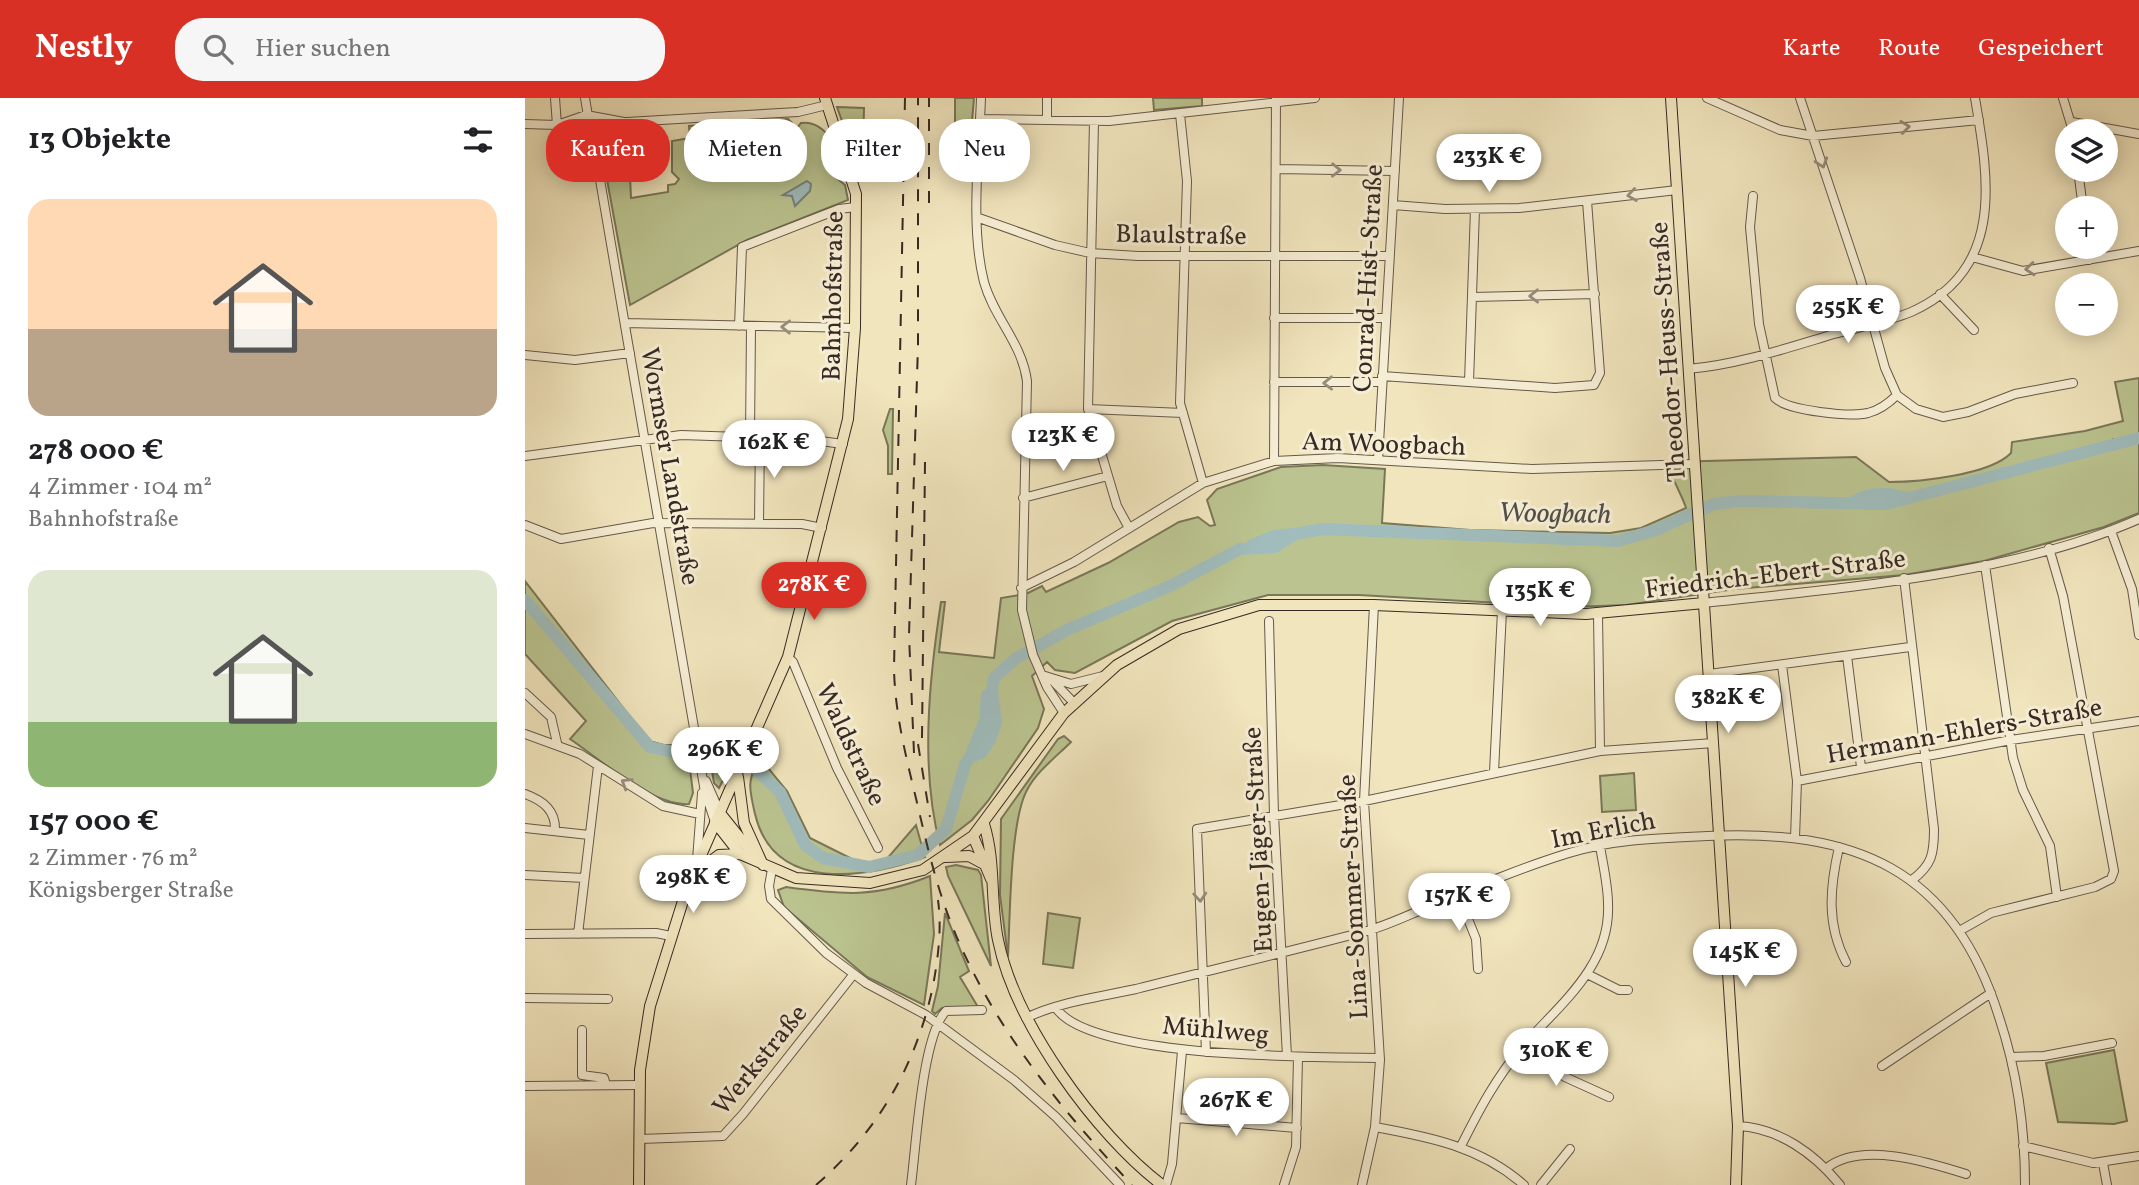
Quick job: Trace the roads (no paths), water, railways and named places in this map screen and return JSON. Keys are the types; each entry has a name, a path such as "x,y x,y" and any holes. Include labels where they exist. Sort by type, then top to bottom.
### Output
{"main road":[{"name":"Theodor-Heuss-Straße","path":"1671,98 1738,1126 1735,1185"},
{"name":"Bahnhofstraße","path":"717,818 788,657 843,444 850,404 855,328 856,207 854,184 826,101"},
{"name":"Friedrich-Ebert-Straße","path":"717,818 740,854 767,867 816,881 870,883 923,870 973,835 1074,703 1133,653 1179,629 1234,611 1269,607 1374,605 1598,614 1704,603"},
{"path":"740,770 744,823 767,867"},
{"path":"639,1185 640,1085 647,1018 692,876 717,818 767,867"},
{"path":"984,824 993,863 991,880 1002,955 1026,1018 1113,1142 1164,1185"},
{"path":"973,835 991,880"},
{"path":"692,876 719,855 740,854"},
{"path":"945,857 969,856 984,864"}],"street":[{"path":"555,98 557,119"},
{"path":"980,119 981,98"},
{"path":"1047,98 1047,120"},
{"path":"1030,120 1094,121 1315,98"},
{"name":"Conrad-Hist-Straße","path":"1378,460 1399,98"},
{"path":"1707,98 1780,130 1813,136 1979,120"},
{"path":"1800,98 1885,368 1897,396 1916,409 1943,416 1955,415 2015,394 2073,383"},
{"path":"1688,369 1765,352 1908,313 1940,294 1972,257 1985,223 1987,172 1975,98"},
{"path":"2063,98 2070,119"},
{"path":"582,119 585,99"},
{"path":"1274,461 1276,100"},
{"path":"670,119 798,112 826,101"},
{"path":"1180,114 1187,181 1180,403 1203,483"},
{"path":"1094,121 1088,409 1117,506 1129,528"},
{"path":"525,124 546,125"},
{"path":"2118,132 2139,134"},
{"path":"1277,169 1395,171"},
{"name":"Wormser Landstraße","path":"600,182 696,741 702,773 717,818"},
{"path":"979,182 979,218 985,284 1019,347 1025,365 1027,409 1021,588 1028,642 1064,713"},
{"path":"1392,205 1475,209 1587,201 1677,190"},
{"path":"1753,195 1750,227 1772,391 1785,405 1857,414 1882,407 1897,396"},
{"path":"1274,382 1382,379 1579,388 1598,382 1595,294 1587,201"},
{"path":"739,326 742,247 838,209 856,207"},
{"path":"1469,382 1475,209"},
{"name":"Blaulstraße","path":"979,218 1090,253 1389,256"},
{"path":"1972,257 2023,271 2139,251"},
{"path":"1472,297 1595,294"},
{"path":"1940,294 1973,330"},
{"path":"1274,318 1386,318"},
{"path":"625,323 855,328"},
{"path":"750,437 751,326"},
{"path":"525,355 575,360 629,353"},
{"path":"1088,409 1183,413"},
{"path":"525,456 681,435 760,437 843,444"},
{"path":"759,523 760,437"},
{"name":"Am Woogbach","path":"1021,588 1074,562 1203,483 1274,461 1324,458 1532,469 1694,464"},
{"path":"1023,498 1108,476"},
{"name":"Friedrich-Ebert-Straße","path":"1704,603 1986,565 2111,531 2139,519"},
{"path":"525,524 561,539 659,523 802,524 822,528"},
{"path":"2111,531 2135,589 2139,635"},
{"path":"1961,930 1991,913 2095,887 2113,875 2063,596 2049,548"},
{"path":"1986,565 2011,740 2023,790 2050,846 2057,897"},
{"path":"1904,578 1910,647 1934,829 1934,854 1927,868 1912,880"},
{"name":"Lina-Sommer-Straße","path":"1362,1185 1375,1127 1380,1058 1364,801 1374,605"},
{"path":"1494,772 1502,611"},
{"path":"1598,614 1600,751"},
{"name":"Eugen-Jäger-Straße","path":"1269,621 1274,815 1287,1056"},
{"path":"1709,674 1910,647"},
{"path":"1847,656 1861,767"},
{"name":"Waldstraße","path":"788,657 837,768 878,848"},
{"path":"1782,664 1797,781 1795,838"},
{"path":"1044,674 1071,684 1103,676"},
{"path":"1044,674 1074,703"},
{"path":"525,692 551,718 557,743"},
{"name":"Hermann-Ehlers-Straße","path":"1797,781 2011,740 2139,721"},
{"path":"525,734 557,743 663,806 700,814"},
{"path":"1206,1052 1205,970 1197,829 1364,801 1600,751 1714,743"},
{"path":"578,934 598,766"},
{"path":"698,861 702,773"},
{"path":"525,794 552,812 555,831"},
{"path":"525,828 589,835"},
{"name":"Im Erlich","path":"1026,1018 1056,1008 1374,929 1561,856 1600,846 1641,839 1720,835 1795,838 1839,847 1883,863 1912,880 1948,913 1961,930 1991,993 2011,1057 2023,1146 2025,1185"},
{"path":"1461,1146 1492,1087 1523,1046 1587,974 1602,940 1608,916 1600,846"},
{"path":"1839,847 1832,886 1831,915 1836,943 1846,962"},
{"path":"767,867 769,891 774,904 853,975 937,1023 1028,1091 1120,1185"},
{"path":"525,875 584,878"},
{"path":"1458,894 1476,939 1478,969"},
{"path":"525,934 671,936"},
{"path":"1587,974 1619,990 1628,990"},
{"name":"Werkstraße","path":"640,1139 723,1136 853,975"},
{"path":"1882,1066 1991,993"},
{"path":"525,998 608,999"},
{"name":"Mühlweg","path":"1056,1008 1061,1016 1076,1026 1182,1051 1380,1058"},
{"path":"911,1185 928,1060 937,1023 946,1011 982,1010"},
{"path":"582,1030 582,1075 604,1078 606,1085"},
{"path":"2011,1057 2044,1056 2112,1043"},
{"path":"1523,1046 1565,1077 1609,1097"},
{"path":"1164,1185 1171,1174 1182,1051"},
{"path":"1285,1185 1292,1165 1297,1128 1298,1057"},
{"path":"525,1086 640,1085"},
{"path":"1177,1118 1297,1128"},
{"path":"1738,1126 1770,1132 1794,1143 1827,1168 1840,1185"},
{"path":"1375,1127 1461,1146 1501,1166 1524,1185"},
{"path":"2023,1146 2103,1163 2139,1156"},
{"path":"1541,1185 1570,1149"},
{"path":"1827,1168 1837,1160 1860,1154 1915,1161 1966,1174"},
{"path":"2103,1163 2107,1185"}],"water":[{"path":"807,181 811,184 810,191 795,206 792,196 783,195"}],"waterway":[{"name":"Woogbach","path":"525,600 650,747 683,754 719,749 746,760 780,792 805,845 823,858 869,867 918,855 946,829 965,765 970,757 981,753 990,740 996,723 992,690 994,678 1015,659 1067,630 1170,586 1240,549 1275,547 1295,534 1323,529 1618,541 1656,530 1714,504 1741,501 1886,504 2139,438"},
{"name":"Woogbach","path":"2111,444 2113,439"},
{"name":"Woogbach","path":"1851,503 1879,494 1907,499"},
{"name":"Woogbach","path":"1252,545 1274,536 1294,534"},
{"name":"Woogbach","path":"970,757 985,720 987,695"}],"railway":[{"path":"905,98 894,669 904,745 936,877 953,928 969,964 1008,1033 1030,1065 1079,1126 1132,1185"},
{"path":"914,753 909,635 918,345 918,98"},
{"path":"929,98 929,203"},
{"path":"922,738 925,462"},
{"path":"918,744 930,817"},
{"path":"816,1185 838,1164 876,1119 905,1070 926,1015 933,986 939,933 938,900"}]}
